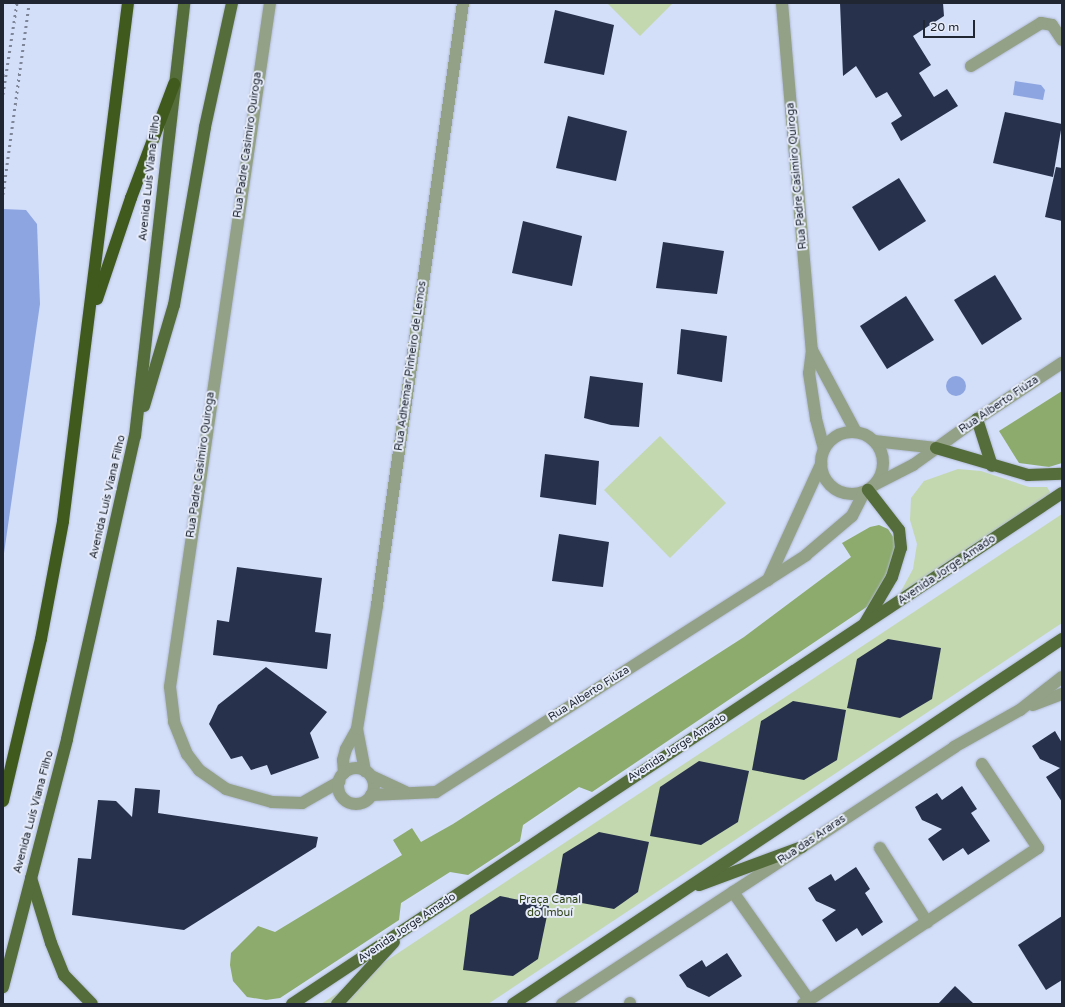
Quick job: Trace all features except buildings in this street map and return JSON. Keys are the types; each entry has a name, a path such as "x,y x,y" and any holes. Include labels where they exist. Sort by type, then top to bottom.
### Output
{"highway":[{"path":"3,801 39,647 63,521 128,3"},
{"path":"88,325 131,198 174,84"}],"main road":[{"name":"Avenida Luís Viana Filho","path":"3,987 67,739 135,436 184,3"},
{"path":"135,436 174,305 205,127 232,3"},
{"path":"977,418 992,466"},
{"path":"936,448 992,466 1028,475 1062,474"},
{"path":"863,626 892,577 901,548 899,530 869,489"},
{"name":"Avenida Jorge Amado","path":"292,1004 1062,493"},
{"path":"513,1004 1062,638"},
{"path":"679,893 802,847"},
{"path":"31,877 51,943 64,975 92,1004"},
{"path":"337,1004 405,929"}],"street":[{"name":"Rua Padre Casimiro Quiroga","path":"270,3 170,687 174,722 187,754 199,770 226,789 272,802 302,803 341,778"},
{"name":"Rua Padre Casimiro Quiroga","path":"782,3 812,350 809,373 811,396 824,449"},
{"name":"Rua Adhemar Pinheiro de Lemos","path":"341,778 346,749 357,729 462,4"},
{"path":"971,66 1041,23 1052,25 1062,40"},
{"name":"Rua Padre Casimiro Quiroga","path":"812,350 856,432"},
{"name":"Rua Alberto Fiúza","path":"371,796 436,792 767,581 840,529 860,505 869,489 913,465 977,418 1062,363"},
{"path":"767,581 821,464 824,449 838,436 856,432 874,441 936,448"},
{"path":"821,464 826,481 832,487 847,494 869,489 880,477 883,463 880,449 874,441"},
{"name":"Rua das Araras","path":"562,1004 954,747 1020,710 1062,677"},
{"path":"1020,710 1062,694"},
{"name":"Rua Adhemar Pinheiro de Lemos","path":"357,729 368,773"},
{"path":"733,892 806,1002 1038,848 982,764"},
{"path":"354,769 368,773 374,786 371,796 363,803 352,804 339,793 341,778 354,769"},
{"name":"Rua Alberto Fiúza","path":"368,773 407,793"},
{"path":"880,848 927,922"}],"green space":[{"path":"607,3 673,3 640,36"},
{"path":"1062,391 1062,463 1049,467 1019,463 999,431"},
{"path":"660,436 726,503 670,558 604,490"},
{"path":"958,469 981,471 1029,487 1047,487 1050,492 1049,496 900,593 913,569 917,544 910,520 911,498 924,481"},
{"name":"Praça Canal do Imbuí","path":"1062,514 1062,623 488,1004 321,1004"},
{"path":"879,525 888,529 898,544 889,571 871,604 592,792 579,787 523,825 520,841 468,875 450,872 401,903 399,920 280,998 266,1000 247,997 233,981 230,965 231,953 258,926 275,932 402,855 393,840 412,828 421,842 453,824 744,637 851,557 842,543 870,527"}],"water":[{"path":"1015,81 1041,85 1045,90 1043,100 1013,95"},
{"path":"3,209 26,210 37,224 40,304 3,560"},
{"path":"956,376 963,379 966,386 963,393 956,396 949,393 946,386 949,379"}],"railway":[{"path":"3,94 17,3"},
{"path":"3,194 29,3"}]}
